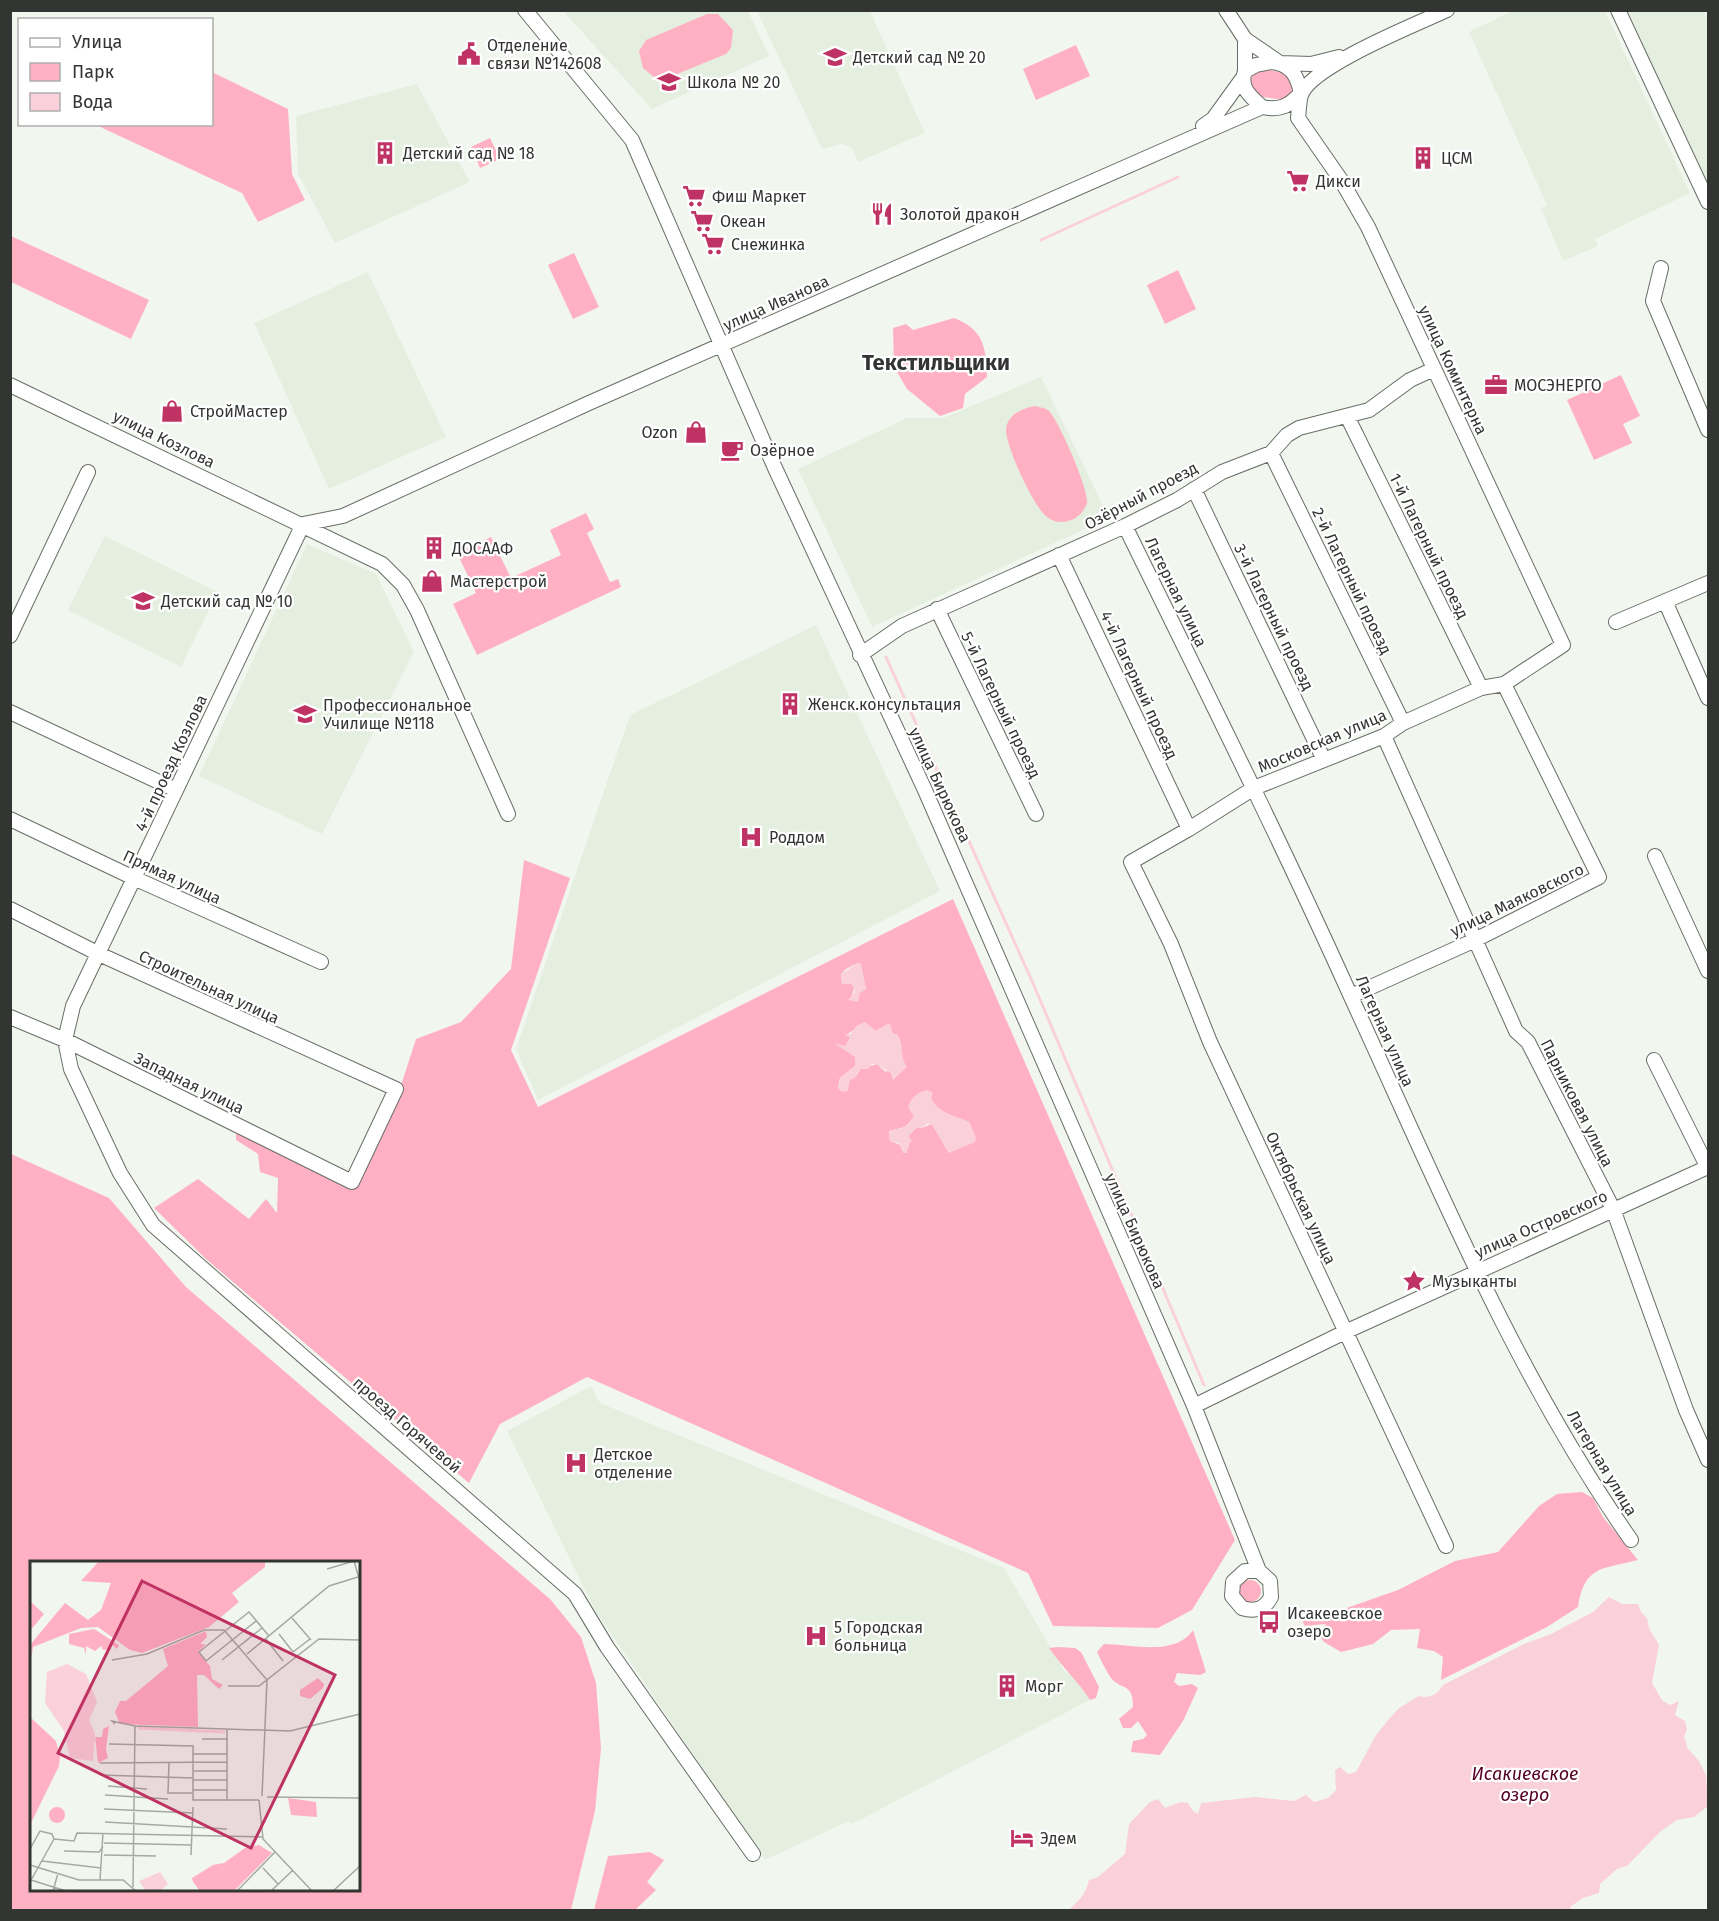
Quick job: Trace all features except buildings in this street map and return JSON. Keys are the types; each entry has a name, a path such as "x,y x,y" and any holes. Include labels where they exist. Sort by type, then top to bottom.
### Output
{"street":[{"name":"улица Бирюкова","path":"525,10 632,140 860,655 924,788 1194,1406 1246,1537 1259,1571 1270,1581 1272,1590 1269,1601 1256,1610 1242,1608 1234,1600 1231,1589 1237,1575 1246,1537"},
{"path":"1226,10 1245,39 1290,68 1298,79 1301,93 1298,118 1266,108 1248,95 1244,75 1245,39"},
{"path":"1266,108 1290,105 1318,75 1352,54 1447,10"},
{"path":"1618,10 1708,202"},
{"path":"1184,140 1213,120 1244,75 1256,65 1311,64 1352,54"},
{"name":"улица Иванова","path":"303,524 343,516 1184,140 1266,108"},
{"name":"улица Коминтерна","path":"1298,118 1341,180 1368,227 1563,645"},
{"path":"1661,268 1653,301 1708,430"},
{"name":"Озёрный проезд","path":"860,655 902,626 1125,526 1222,472 1270,453 1287,435 1299,428 1348,418 1369,410 1410,380 1434,369"},
{"name":"улица Козлова","path":"10,385 382,564 403,585 417,610 508,814"},
{"name":"1-й Лагерный проезд","path":"1348,418 1481,688"},
{"name":"2-й Лагерный проезд","path":"1270,453 1403,723"},
{"path":"10,636 88,472"},
{"name":"3-й Лагерный проезд","path":"1194,489 1324,760"},
{"name":"4-й проезд Козлова","path":"69,1017 303,524"},
{"name":"Лагерная улица","path":"1125,526 1254,788 1476,1272 1600,1497 1631,1540"},
{"name":"4-й Лагерный проезд","path":"1059,555 1189,830"},
{"path":"1616,622 1708,583"},
{"path":"1665,601 1708,698"},
{"name":"5-й Лагерный проезд","path":"938,609 1036,814"},
{"name":"Московская улица","path":"1131,862 1189,830 1254,788 1384,736 1403,723 1481,688 1504,684 1563,645"},
{"name":"улица Маяковского","path":"1351,996 1473,941 1599,877 1504,684"},
{"path":"10,712 176,790"},
{"name":"Парниковая улица","path":"1384,736 1473,941 1516,1031 1528,1042 1613,1209 1686,1410 1708,1460"},
{"name":"Прямая улица","path":"10,819 321,963"},
{"path":"1655,856 1708,971"},
{"name":"Октябрьская улица","path":"1131,862 1171,944 1210,1042 1446,1546"},
{"name":"Строительная улица","path":"10,909 99,954 396,1089 352,1182"},
{"name":"Западная улица","path":"10,1017 65,1040 352,1182"},
{"name":"проезд Горячевой","path":"69,1017 65,1040 71,1069 115,1163 153,1225 574,1594 607,1647 753,1854"},
{"path":"1654,1060 1708,1167"},
{"name":"улица Островского","path":"1194,1406 1345,1332 1708,1167"},
{"path":"1237,1575 1245,1571 1259,1571"}],"shaded area":[{"name":"Школа № 20","path":"563,11 748,11 769,56 652,109"},
{"name":"Детский сад № 20","path":"757,11 870,11 925,133 858,162 852,148 843,144 822,149"},
{"path":"1512,11 1605,11 1690,193 1595,239 1598,246 1563,261 1541,208 1547,205 1469,32"},
{"path":"1623,11 1704,11 1708,19 1708,185 1706,186"},
{"path":"417,84 470,182 335,243 298,174 296,116"},
{"path":"368,272 446,437 329,489 254,323"},
{"path":"1041,377 1109,518 872,627 798,469 907,418 943,418"},
{"name":"Детский сад № 10","path":"105,536 218,592 181,667 68,610"},
{"name":"Профессиональное Училище №118","path":"307,544 376,574 414,652 322,834 199,776"},
{"name":"Роддом","path":"816,625 940,891 538,1100 516,1049 630,715"},
{"path":"591,1386 600,1403 1004,1568 1065,1672 1074,1677 1090,1700 852,1824 849,1821 765,1860 596,1612 507,1431"}],"green space":[{"path":"707,14 718,14 733,30 731,48 726,54 665,79 655,78 643,68 639,51 646,40"},
{"path":"1076,45 1090,76 1036,100 1023,69"},
{"path":"1266,69 1287,74 1294,88 1284,100 1263,97 1253,92 1250,84 1253,74"},
{"path":"213,72 288,109 292,174 305,200 258,222 242,193 98,126 213,126"},
{"path":"490,138 500,159 480,168 471,147"},
{"path":"11,236 149,300 131,339 11,282"},
{"path":"574,253 599,307 573,319 548,265"},
{"path":"1178,270 1196,309 1165,324 1147,285"},
{"path":"954,318 972,328 981,341 986,357 987,377 965,394 963,408 940,416 907,389 894,367 893,328 906,324 913,330"},
{"path":"1621,375 1640,416 1623,424 1632,443 1594,460 1567,400"},
{"path":"1035,406 1047,409 1053,416 1066,440 1084,485 1087,503 1080,515 1071,520 1054,521 1042,511 1028,490 1007,438 1007,425 1012,416 1025,408"},
{"path":"586,513 594,529 587,533 610,582 618,579 621,587 477,655 453,604 476,593 457,553 491,537 511,578 561,555 550,530"},
{"path":"524,860 570,878 511,1050 538,1107 953,899 1235,1540 1192,1610 1158,1628 1053,1626 1028,1573 587,1377 500,1424 469,1483 206,1259 154,1208 198,1179 249,1219 266,1199 277,1213 278,1178 260,1172 258,1154 236,1140 236,1133 353,1189 393,1110 416,1039 461,1022 511,969","holes":["858,963 866,989 852,996 854,988 852,984 842,984 841,974","865,1023 876,1031 888,1024 902,1053 902,1060 886,1072 877,1064 860,1069 857,1075 838,1088 840,1078 855,1066 855,1057 850,1053 850,1037 846,1035","931,1099 943,1112 969,1122 974,1136 967,1144 949,1153 932,1124 917,1127 908,1136 910,1139 908,1148 890,1141 889,1131 905,1127 914,1117 912,1111"]},
{"path":"11,1154 109,1198 186,1287 550,1599 581,1637 596,1683 601,1748 595,1811 571,1910 11,1910"},
{"path":"1582,1492 1593,1498 1603,1517 1638,1560 1605,1568 1590,1576 1581,1594 1578,1607 1547,1627 1441,1680 1443,1657 1434,1651 1417,1648 1420,1629 1391,1630 1373,1644 1341,1652 1324,1642 1318,1634 1326,1624 1305,1626 1299,1616 1324,1616 1398,1590 1455,1561 1498,1552 1539,1506 1557,1494"},
{"path":"1250,1580 1258,1583 1261,1591 1258,1599 1250,1602 1242,1599 1239,1591 1242,1583"},
{"path":"1193,1630 1206,1672 1200,1675 1177,1673 1174,1682 1179,1686 1192,1684 1198,1688 1183,1721 1160,1755 1131,1752 1133,1741 1143,1739 1147,1735 1138,1721 1131,1728 1123,1728 1119,1719 1133,1707 1133,1699 1129,1690 1111,1678 1097,1652 1104,1644 1152,1647 1175,1644"},
{"path":"1049,1648 1075,1648 1081,1652 1099,1687 1096,1698 1090,1700"},
{"path":"650,1852 664,1860 647,1882 656,1890 635,1910 594,1910 608,1856"}],"water":[{"path":"858,963 861,964 866,989 860,993 858,1002 848,1000 855,992 852,984 842,984 841,974"},
{"path":"865,1022 876,1031 888,1024 891,1025 892,1034 897,1034 899,1038 907,1067 893,1080 891,1073 877,1064 872,1064 868,1069 860,1069 854,1079 850,1079 848,1091 842,1092 838,1088 840,1078 855,1066 855,1057 834,1043 845,1046 850,1037 845,1034 851,1034 856,1026"},
{"path":"927,1090 933,1093 931,1099 938,1108 969,1122 976,1137 975,1142 949,1153 932,1124 927,1124 921,1128 917,1127 908,1136 912,1141 908,1144 907,1153 903,1153 899,1143 890,1142 889,1131 905,1127 914,1117 908,1107 911,1101 917,1094"},
{"name":"Исакиевское озеро","path":"1609,1597 1622,1604 1638,1604 1641,1612 1647,1618 1649,1628 1659,1645 1652,1683 1662,1700 1670,1705 1679,1701 1675,1715 1685,1721 1687,1730 1684,1736 1688,1749 1699,1761 1706,1775 1708,1806 1694,1817 1677,1820 1661,1831 1627,1866 1617,1869 1600,1884 1599,1893 1583,1898 1570,1907 1571,1910 1069,1910 1084,1894 1089,1880 1098,1877 1125,1854 1129,1824 1150,1802 1158,1799 1165,1808 1181,1802 1188,1803 1198,1814 1201,1803 1255,1797 1294,1801 1306,1795 1314,1802 1328,1798 1336,1790 1335,1770 1340,1767 1348,1774 1356,1772 1376,1735 1399,1708 1419,1696 1433,1695 1443,1685 1593,1612"}],"waterway":[{"path":"1041,240 1178,177"},
{"path":"886,657 1032,981 1204,1385"}],"place":[{"name":"Отделение связи №142608","path":"469,54"},
{"name":"Детский сад № 20","path":"835,57"},
{"name":"Школа № 20","path":"669,82"},
{"name":"Детский сад № 18","path":"385,153"},
{"name":"ЦСМ","path":"1423,158"},
{"name":"Дикси","path":"1298,181"},
{"name":"Фиш Маркет","path":"694,196"},
{"name":"Золотой дракон","path":"882,214"},
{"name":"Океан","path":"702,221"},
{"name":"Снежинка","path":"713,244"},
{"name":"МОСЭНЕРГО","path":"1496,385"},
{"name":"СтройМастер","path":"172,411"},
{"name":"Ozon","path":"696,432"},
{"name":"Озёрное","path":"732,450"},
{"name":"ДОСААФ","path":"434,548"},
{"name":"Мастерстрой","path":"432,581"},
{"name":"Детский сад № 10","path":"143,601"},
{"name":"Женск.консультация","path":"790,704"},
{"name":"Профессиональное Училище №118","path":"305,714"},
{"name":"Роддом","path":"751,837"},
{"name":"Музыканты","path":"1414,1281"},
{"name":"Детское отделение","path":"576,1463"},
{"name":"Исакеевское озеро","path":"1269,1622"},
{"name":"5 Городская больница","path":"816,1636"},
{"name":"Морг","path":"1007,1686"},
{"name":"Эдем","path":"1022,1838"}],"district":[{"name":"Текстильщики","path":"936,362"}]}
